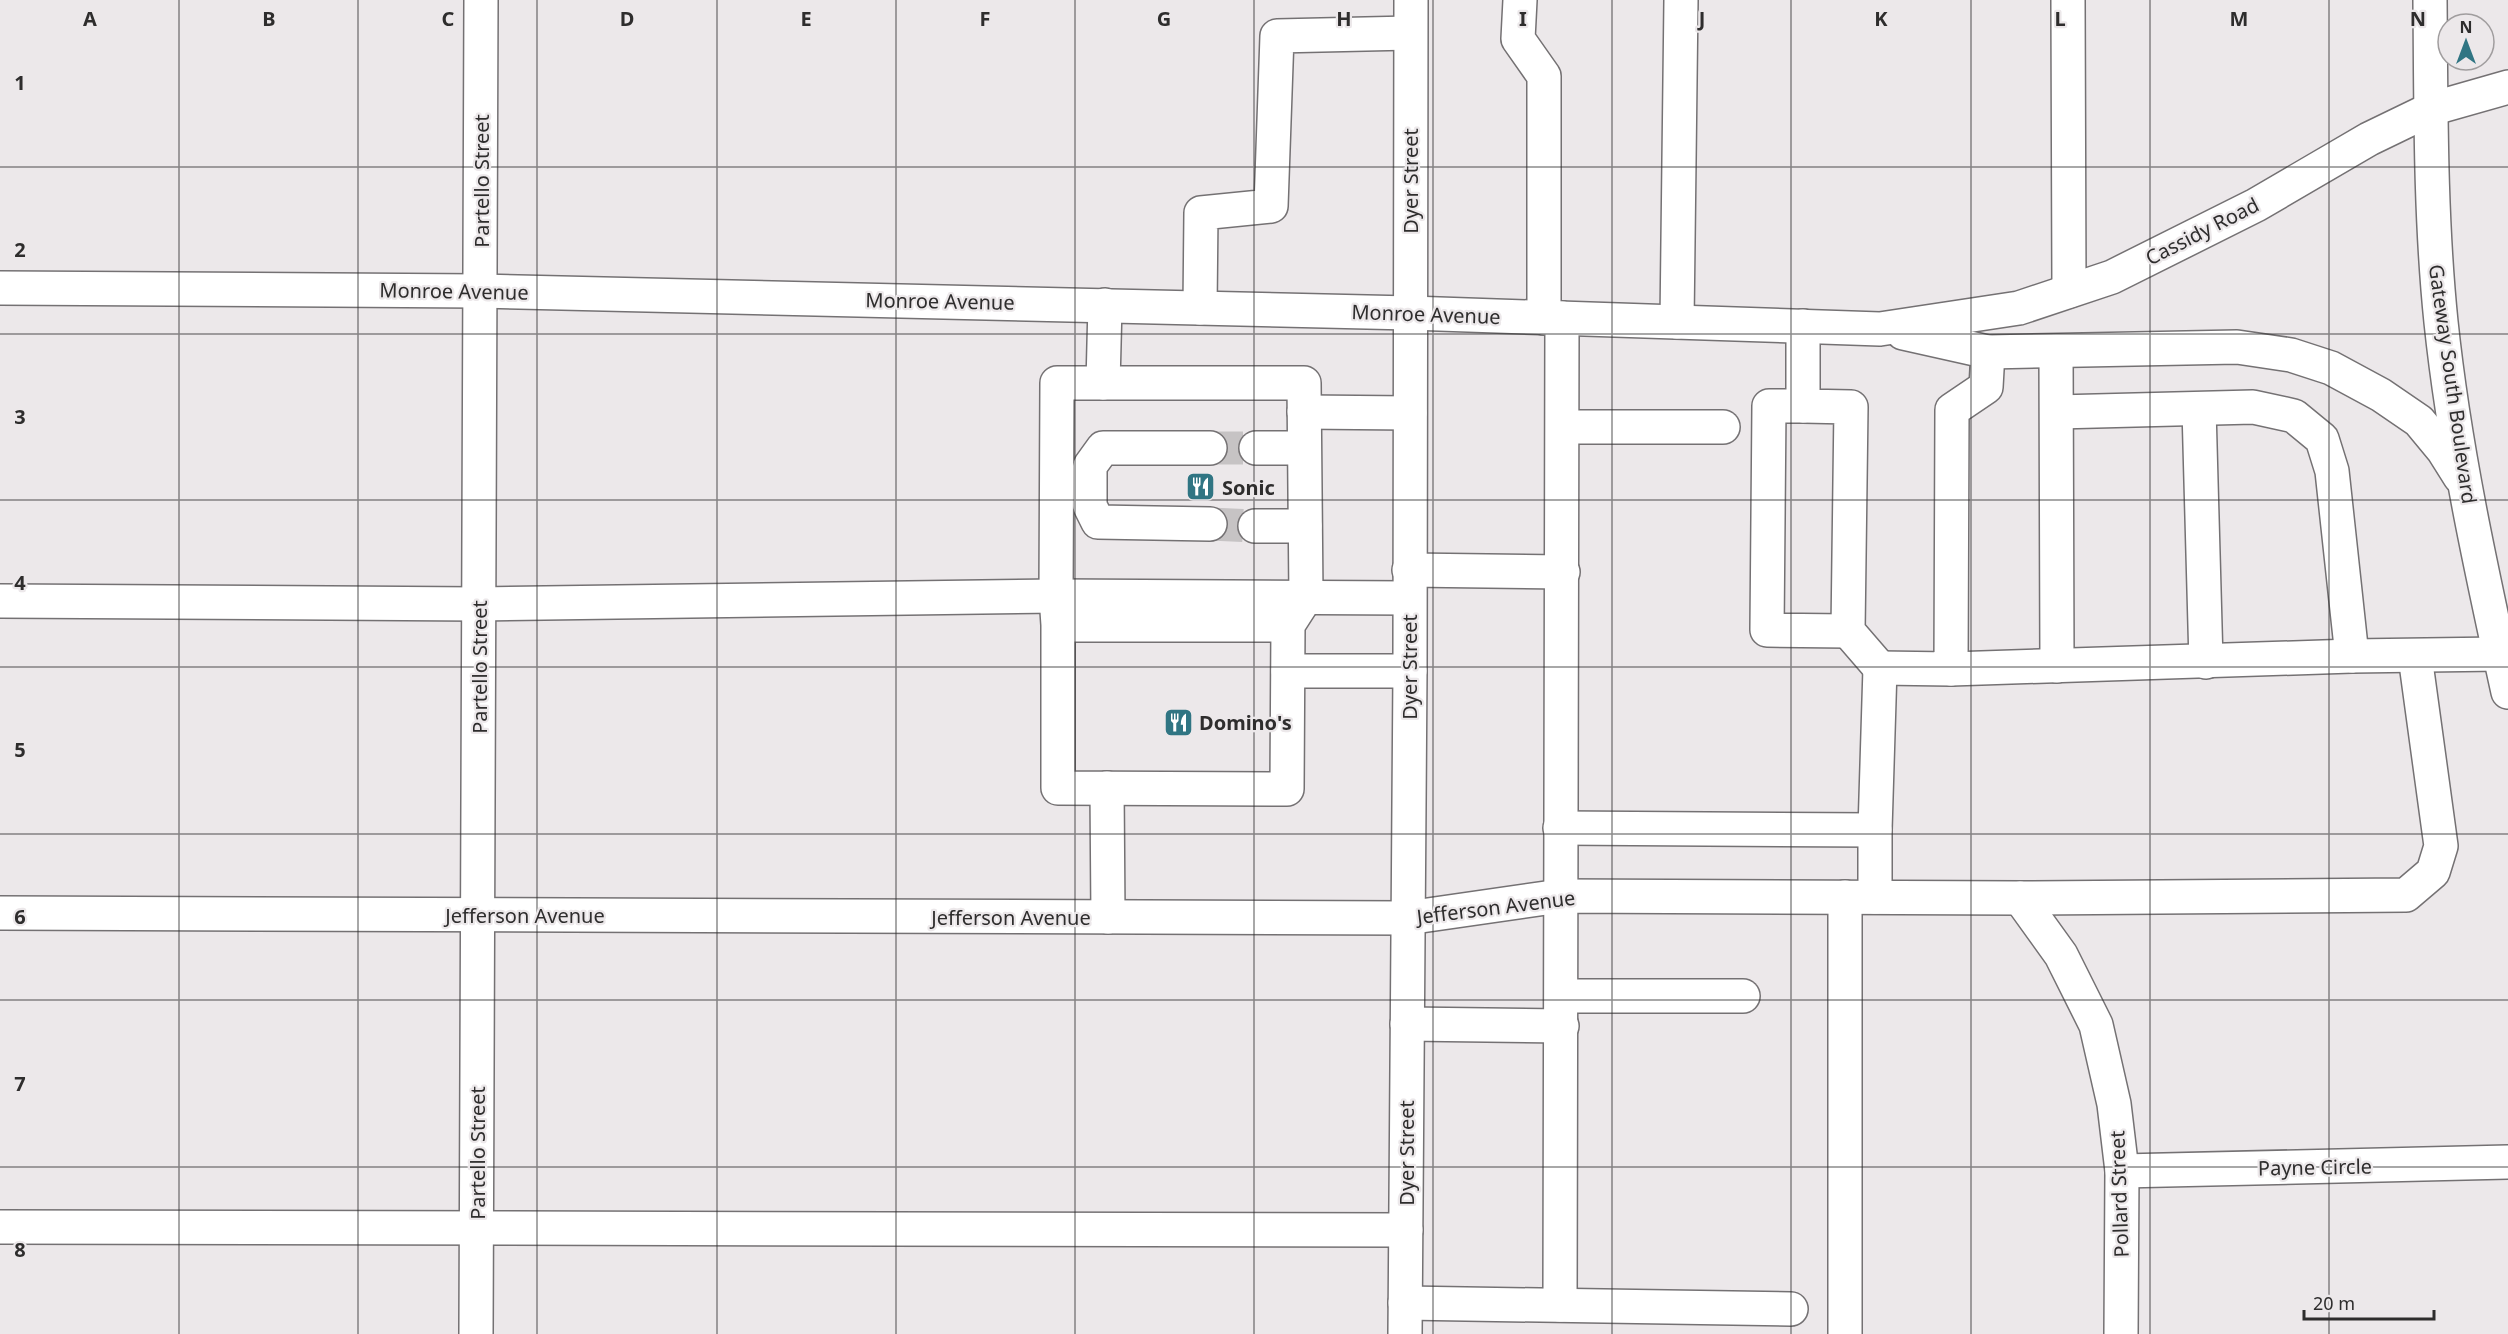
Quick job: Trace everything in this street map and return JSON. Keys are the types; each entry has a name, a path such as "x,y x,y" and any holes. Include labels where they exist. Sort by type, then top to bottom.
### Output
{"street":[{"name":"Partello Street","path":"476,1334 481,0"},
{"name":"Dyer Street","path":"1405,1318 1410,671 1411,0"},
{"path":"1520,0 1518,39 1544,76 1553,318 1563,427 1560,1305"},
{"path":"1677,322 1681,0"},
{"path":"2068,0 2068,291"},
{"name":"Gateway South Boulevard","path":"2430,0 2431,180 2441,322 2482,581 2508,692"},
{"path":"1200,308 1201,213 1271,206 1277,36 1410,33"},
{"name":"Cassidy Road","path":"1880,328 2019,308 2112,277 2256,205 2370,139 2431,109 2508,87"},
{"name":"Monroe Avenue","path":"0,288 480,291 1410,313 1880,328"},
{"path":"1103,383 1105,305"},
{"path":"1803,326 1803,406"},
{"path":"1880,328 1988,352 2237,347 2291,355 2331,368 2381,395 2419,421 2443,450 2466,487"},
{"path":"2056,351 2057,666"},
{"path":"1951,669 1952,410 1986,387 1988,352"},
{"path":"1304,398 1306,597 1288,625 1287,789 1058,788 1057,383 1103,383 1304,398 1410,413"},
{"path":"1845,1334 1860,897 1875,830 1880,668 1848,631 1851,407 1769,406 1767,630 1848,631"},
{"path":"2057,412 2253,407 2294,416 2322,439 2332,471 2352,656"},
{"path":"2199,409 2206,662"},
{"path":"1563,427 1722,427"},
{"path":"1210,448 1103,448 1090,466 1090,506 1098,522 1210,524"},
{"path":"1256,448 1304,448"},
{"path":"1255,526 1305,526"},
{"path":"1057,610 1306,597 1409,584 1563,572"},
{"path":"0,601 1057,610 1288,625"},
{"path":"1880,668 1951,669 2352,656 2500,654"},
{"name":"Jefferson Avenue","path":"0,913 1407,918 1560,896 2020,898 2406,895 2433,872 2441,846 2415,656"},
{"path":"1288,671 1410,671"},
{"path":"1107,788 1108,917"},
{"path":"1560,828 1875,830"},
{"name":"Pollard Street","path":"2020,898 2061,956 2096,1025 2114,1104 2122,1171 2121,1334"},
{"path":"1407,1024 1743,996"},
{"name":"Payne Circle","path":"2122,1171 2508,1162"},
{"path":"0,1227 477,1230 1406,1230"},
{"path":"1405,1318 1560,1305 1791,1309"}],"tunnel":[{"path":"1210,448 1256,448"},
{"path":"1210,524 1255,526"}],"place":[{"name":"Sonic","path":"1201,487"},
{"name":"Domino's","path":"1178,722"}]}
